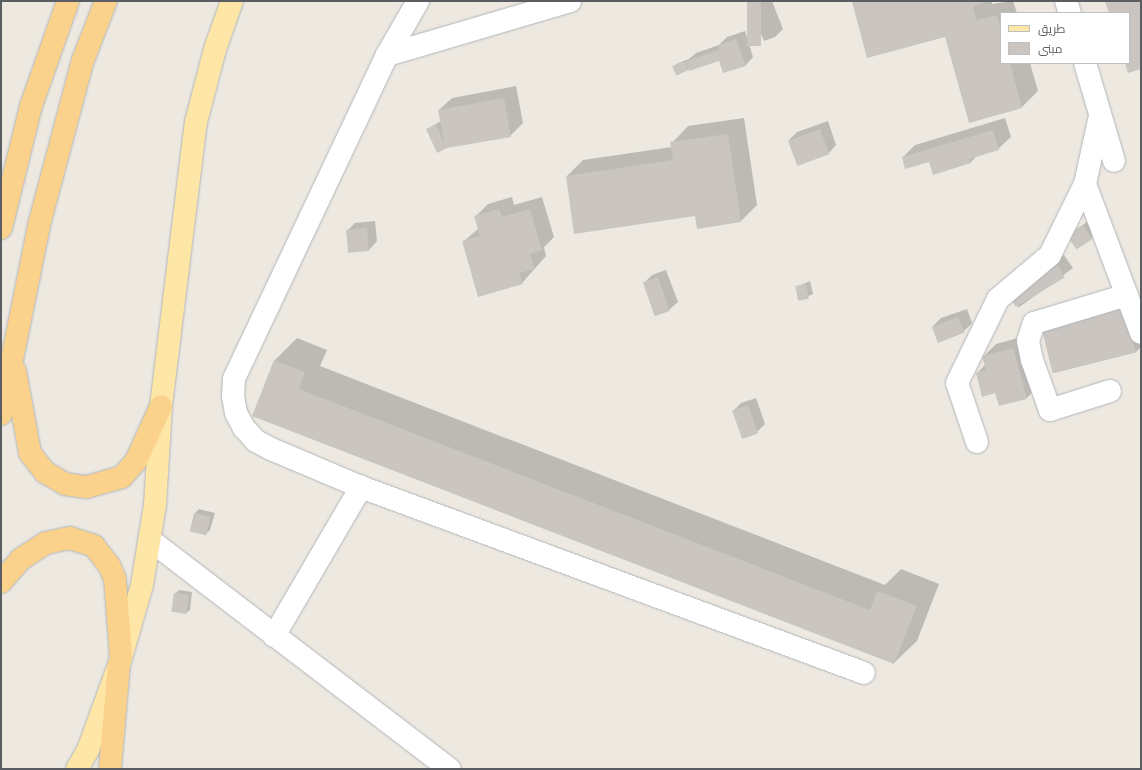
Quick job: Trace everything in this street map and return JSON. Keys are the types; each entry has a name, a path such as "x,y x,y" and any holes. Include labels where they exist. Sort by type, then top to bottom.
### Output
{"highway":[{"path":"1,228 31,106 68,1"},
{"path":"1,414 12,352 39,225 83,60 106,1"},
{"path":"12,352 22,420 30,453 45,472 65,484 87,487 122,477 136,462 161,406"},
{"path":"1,582 20,559 46,543 70,538 94,546 109,565 115,579 120,661 110,769"}],"main road":[{"path":"78,769 88,750 120,661 142,585 155,505 161,406 196,122 215,49 232,1"}],"street":[{"path":"418,1 387,55 234,379 233,396 236,413 244,428 256,441 361,487 864,673"},
{"path":"387,55 570,1"},
{"path":"1066,1 1070,12"},
{"path":"1085,64 1114,161"},
{"path":"976,442 957,383 998,299 1050,255 1085,184 1100,116"},
{"path":"1085,184 1141,333"},
{"path":"1110,391 1050,410 1032,360 1028,341 1034,323 1127,295"},
{"path":"274,636 361,487"},
{"path":"150,540 450,769"}],"building":[{"path":"747,1 761,1 761,46 747,46"},
{"path":"988,1 973,6 976,20 997,15 1000,27 1000,64 1010,64 1022,108 969,123 945,37 867,58 852,2"},
{"path":"1105,1 1140,1 1141,69 1128,73 1125,64 1130,64 1130,12 1109,12"},
{"path":"736,39 746,66 723,73 719,61 689,71 686,61 719,50 718,45"},
{"path":"684,61 688,70 676,75 672,66"},
{"path":"504,98 511,137 447,148 437,153 426,129 436,125 444,142 438,110"},
{"path":"820,129 829,154 797,166 788,141"},
{"path":"993,130 999,150 969,159 971,163 933,175 929,162 905,169 902,157"},
{"path":"728,134 741,222 697,229 695,216 574,234 566,176 673,160 670,142"},
{"path":"499,209 502,217 530,209 542,250 530,254 535,269 519,273 523,284 478,297 462,241 480,236 474,216"},
{"path":"1083,225 1092,239 1076,250 1067,235"},
{"path":"367,228 369,251 348,253 346,230"},
{"path":"1056,263 1065,278 1016,307 1007,292"},
{"path":"658,277 670,311 655,316 643,282"},
{"path":"806,284 809,299 798,301 795,286"},
{"path":"1124,304 1136,353 1053,373 1041,325"},
{"path":"958,317 964,333 938,343 932,327"},
{"path":"1013,348 1027,399 999,406 995,393 982,397 976,373 986,370 982,356"},
{"path":"274,360 305,372 299,389 870,610 877,591 917,606 894,664 252,416"},
{"path":"748,405 758,433 742,439 732,411"},
{"path":"194,513 211,517 206,535 190,532"},
{"path":"174,593 189,595 186,614 171,612"}]}
